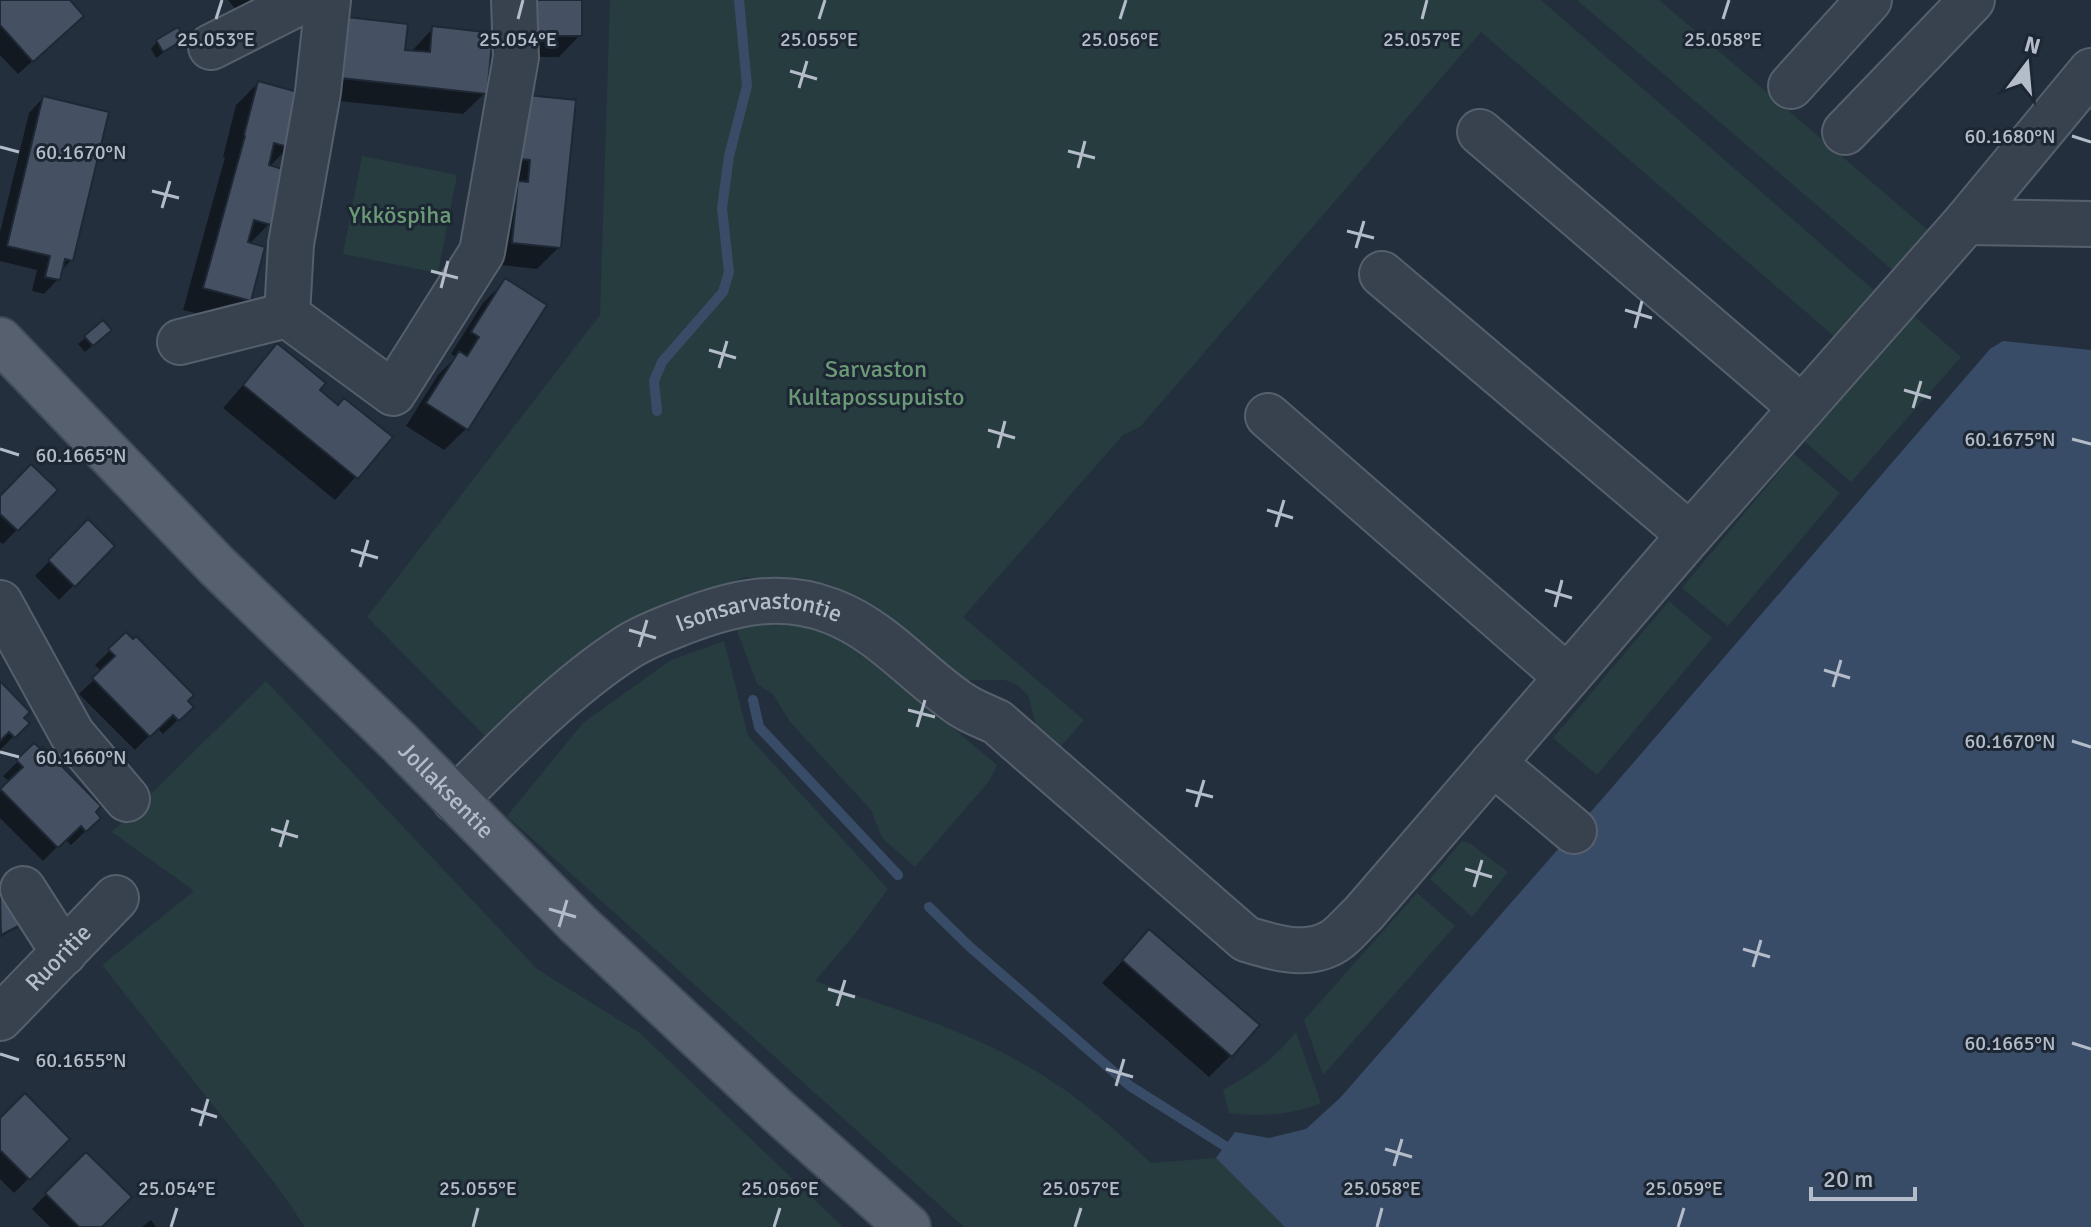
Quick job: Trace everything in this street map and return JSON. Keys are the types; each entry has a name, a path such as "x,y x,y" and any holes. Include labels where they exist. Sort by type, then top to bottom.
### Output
{"main road":[{"name":"Jollaksentie","path":"0,340 217,566 398,741 601,945 779,1112 908,1227"}],"street":[{"path":"211,47 304,0"},
{"path":"287,315 291,244 318,92 328,0"},
{"path":"287,315 393,393 482,252 516,57 507,0"},
{"path":"1791,86 1869,0"},
{"path":"1845,132 1972,0"},
{"name":"Isonsarvastontie","path":"455,800 593,671 630,645 719,608 750,601 805,603 857,623 892,647 960,703 997,722 1246,939 1300,951 1330,944 1363,914 1690,535 1966,222 2091,71"},
{"path":"1480,132 1802,408"},
{"path":"1966,222 2091,224"},
{"path":"1382,274 1690,535"},
{"path":"180,342 287,315"},
{"path":"1268,416 1567,677"},
{"path":"0,603 72,734 127,799"},
{"path":"1493,763 1574,831"},
{"path":"23,889 64,953"},
{"name":"Ruoritie","path":"0,1018 116,898"}],"green space":[{"name":"Sarvaston Kultapossupuisto","path":"610,0 1541,0 1876,292 1836,338 1481,32 1140,427 1123,435 963,617 1084,720 1056,752 1041,743 1028,695 1017,685 1005,680 960,680 808,583 746,577 686,598 492,743 367,617 600,315"},
{"path":"1577,0 1659,0 1930,232 1896,273"},
{"name":"Ykköspiha","path":"362,156 457,175 438,273 343,254"},
{"path":"1914,316 1961,357 1851,482 1804,441"},
{"path":"1794,454 1840,493 1728,626 1682,588"},
{"path":"1669,601 1712,638 1597,775 1553,738"},
{"path":"733,620 816,625 848,640 997,765 990,780 915,867 882,838 871,810 790,722 773,694 757,684"},
{"path":"724,641 748,736 888,889 815,981 945,1027 1020,1062 1072,1095 1151,1163 1216,1158 1285,1227 964,1227 507,816 583,723 671,660"},
{"path":"266,681 537,969 640,1033 843,1227 305,1227 277,1186 102,965 194,891 112,832"},
{"path":"1462,841 1471,844 1508,872 1472,917 1430,879"},
{"path":"1417,893 1455,926 1323,1075 1304,1020"},
{"path":"1296,1032 1321,1103 1276,1114 1229,1113 1223,1090 1262,1065"}],"water":[{"path":"2003,341 2091,350 2091,1227 1285,1227 1216,1158 1235,1132 1269,1138 1306,1129 1340,1098 1990,349"}],"building":[{"path":"0,0 70,0 84,16 33,62 0,25"},
{"path":"533,0 582,0 582,36 533,36"},
{"path":"347,17 408,24 405,50 430,52 432,26 493,33 487,94 341,78"},
{"path":"178,27 185,39 163,52 156,40"},
{"path":"258,81 305,94 291,148 274,143 269,165 286,170 271,225 254,220 248,242 265,247 251,301 203,288"},
{"path":"527,95 576,100 561,248 512,243 518,181 528,182 530,160 520,159"},
{"path":"43,96 109,112 73,261 65,259 60,280 45,277 50,256 7,246"},
{"path":"505,278 547,305 468,430 426,403 459,351 467,356 479,337 471,332"},
{"path":"103,320 112,330 93,346 84,336"},
{"path":"277,343 326,383 320,390 338,405 344,398 393,437 358,479 243,385"},
{"path":"31,464 58,490 18,531 0,514 0,496"},
{"path":"88,519 115,546 75,587 48,560"},
{"path":"126,632 133,639 136,636 194,695 188,701 194,707 179,721 173,715 150,737 92,678 115,656 108,649"},
{"path":"0,681 30,712 24,718 30,723 15,738 9,732 0,741"},
{"path":"34,743 41,749 43,747 101,806 96,812 101,818 86,832 81,826 58,848 0,789 23,767 16,760"},
{"path":"10,889 26,922 1,935 0,894"},
{"path":"1149,929 1260,1025 1232,1057 1122,960"},
{"path":"25,1093 70,1139 30,1180 0,1150 0,1118"},
{"path":"86,1152 132,1197 102,1227 79,1227 45,1193"}],"waterway":[{"path":"657,411 654,381 662,362 723,292 729,272 722,208 729,156 747,86 739,0"},
{"path":"753,700 759,727 898,875"},
{"path":"929,907 970,947 1130,1086 1225,1146"}]}
